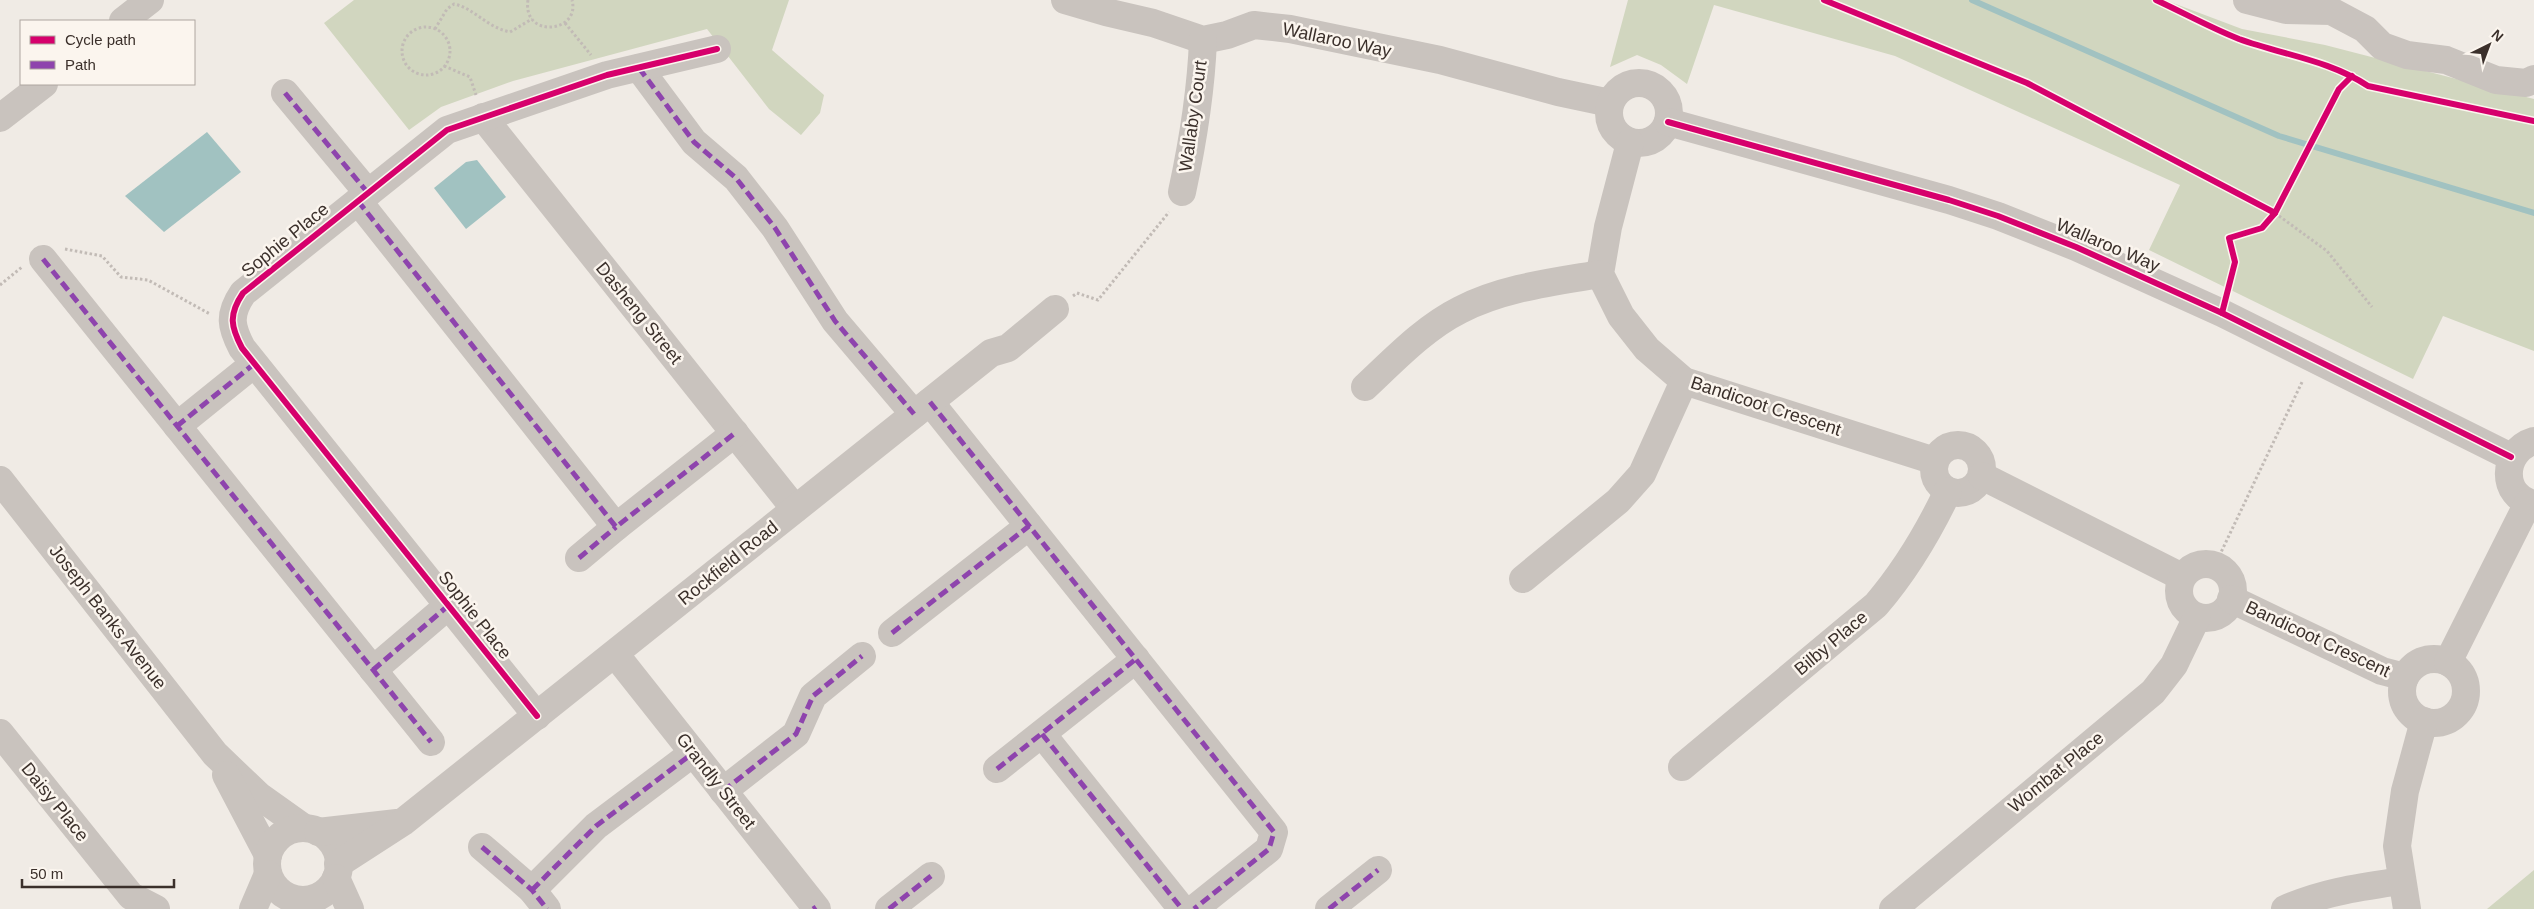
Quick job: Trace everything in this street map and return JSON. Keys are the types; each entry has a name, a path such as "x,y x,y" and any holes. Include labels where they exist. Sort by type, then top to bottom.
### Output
{"street":[{"path":"124,20 150,0"},
{"path":"1065,0 1153,23 1203,40"},
{"path":"2247,0 2286,10 2334,6 2365,28 2382,46 2407,55 2446,60 2496,80 2526,83 2534,79"},
{"name":"Wallaroo Way","path":"1203,40 1227,35 1254,25 1290,29 1440,60 1558,92 1610,103"},
{"name":"Wallaby Court","path":"1182,192 1194,140 1202,85 1203,40"},
{"name":"Sophie Place","path":"536,716 242,348 232,330 236,303 242,293 447,130 607,75 717,49"},
{"path":"639,68 694,142 736,178 775,228 835,321 922,408 1029,526 1274,832 1269,849 1194,909"},
{"path":"1643,83 1653,86 1667,102 1668,122 1658,138 1640,144 1630,142 1614,131 1608,113 1610,103 1623,87 1643,83"},
{"path":"0,118 43,85"},
{"path":"285,93 616,527"},
{"name":"Dasheng Street","path":"483,117 795,509"},
{"name":"Wallaroo Way","path":"1668,122 1900,186 1998,216 2152,280 2512,457"},
{"path":"1365,387 1411,343 1459,310 1502,293 1600,274 1608,227 1630,142"},
{"path":"42,257 430,742"},
{"name":"Bandicoot Crescent","path":"1600,274 1621,316 1642,342 1684,381 1935,461"},
{"name":"Rockfield Road","path":"337,871 404,822 991,353 1008,348 1056,309"},
{"path":"176,426 254,364"},
{"path":"1523,579 1618,501 1642,474 1684,381"},
{"path":"579,558 735,433"},
{"path":"2448,662 2531,503 2513,489 2509,479 2512,457 2526,444 2534,442"},
{"path":"1953,445 1970,447 1981,459 1982,476 1978,483 1965,492 1948,491 1938,482 1934,468 1935,461 1945,448 1953,445"},
{"path":"1982,476 2182,577"},
{"name":"Joseph Banks Avenue","path":"0,480 215,754 259,796 311,830"},
{"name":"Bilby Place","path":"1682,767 1876,605 1916,553 1948,491"},
{"path":"892,633 1029,526"},
{"path":"2196,565 2215,565 2229,577 2232,586 2231,598 2224,611 2216,616 2207,618 2198,617 2190,613 2180,600 2178,593 2182,577 2196,565"},
{"name":"Bandicoot Crescent","path":"2231,598 2382,671 2405,677"},
{"path":"373,670 449,605"},
{"name":"Wombat Place","path":"1893,909 2153,692 2174,665 2198,617"},
{"name":"Grandly Street","path":"615,654 815,908"},
{"path":"723,791 796,734 813,696 862,656"},
{"path":"2438,659 2448,662 2456,668 2466,687 2463,703 2454,716 2445,721 2424,721 2414,716 2403,698 2405,677 2411,669 2423,661 2438,659"},
{"path":"997,769 1136,660"},
{"path":"2407,909 2401,881 2397,846 2405,791 2424,721"},
{"name":"Daisy Place","path":"0,733 131,896 156,909"},
{"path":"1042,734 1182,909"},
{"path":"482,847 539,900 596,826 693,753"},
{"name":"Joseph Banks Avenue","path":"215,754 268,864"},
{"path":"253,909 273,844 281,836 292,830 404,822"},
{"path":"311,830 332,845 337,871 350,909"},
{"path":"268,864 274,886 282,894 298,904 324,893 337,871"},
{"path":"1328,909 1378,870"},
{"path":"890,909 931,876"},
{"path":"2286,909 2309,898 2345,889 2401,881"}],"path":[{"path":"528,0 528,13 542,27 554,27 564,23 572,12 572,0"},
{"path":"435,29 447,9 454,4 463,6 480,20 498,30 510,32 532,19"},
{"path":"564,23 607,75"},
{"path":"423,27 435,29 442,34 449,48 449,57 444,66 430,74 416,73 405,63 402,52 406,36 423,27"},
{"path":"444,66 470,77 483,117"},
{"path":"1056,309 1077,293 1098,300 1166,218 1182,192"},
{"path":"2268,221 2279,205"},
{"path":"2266,208 2327,251 2372,307"},
{"path":"0,285 42,257 102,256 121,277 148,280 218,319 232,321"},
{"path":"2215,565 2289,406 2314,359"}],"green space":[{"path":"354,0 789,0 772,50 824,95 820,113 801,135 769,109 707,29 513,81 441,107 409,130 324,23"},
{"path":"1628,0 2165,0 2242,29 2325,45 2534,99 2534,351 2443,316 2413,379 2149,250 2180,185 1895,56 1714,5 1687,84 1661,65 1637,55 1610,67"},
{"path":"2534,870 2534,909 2487,909"}],"water":[{"path":"207,132 241,172 164,232 125,196"},
{"path":"477,160 506,197 466,229 434,188 466,162"}],"waterway":[{"path":"1972,0 2279,136 2534,213"}],"marked path":[{"path":"639,68 694,142 736,178 775,228 835,321 914,414"},
{"path":"285,93 368,193"},
{"path":"358,201 616,527 735,433"},
{"path":"43,259 431,742"},
{"path":"177,426 254,364"},
{"path":"930,402 1274,832 1269,849 1194,909"},
{"path":"892,633 1029,526"},
{"path":"579,558 616,527"},
{"path":"373,670 449,605"},
{"path":"723,791 796,734 813,696 862,656"},
{"path":"997,769 1136,659"},
{"path":"1042,734 1182,909"},
{"path":"532,890 596,826 693,753"},
{"path":"482,847 532,890 547,909"},
{"path":"1329,909 1378,870"},
{"path":"889,909 931,876"}],"cycle path":[{"path":"1824,0 2027,83 2275,213"},
{"path":"2156,0 2239,39 2322,64 2353,77 2368,86 2534,121"},
{"path":"537,716 242,348 235,334 233,315 243,293 447,130 607,75 717,49"},
{"path":"2222,313 2235,262 2229,238 2262,228 2275,213 2339,89 2352,76"},
{"path":"1668,122 1949,200 1998,216 2076,247 2222,313 2511,457"}]}
